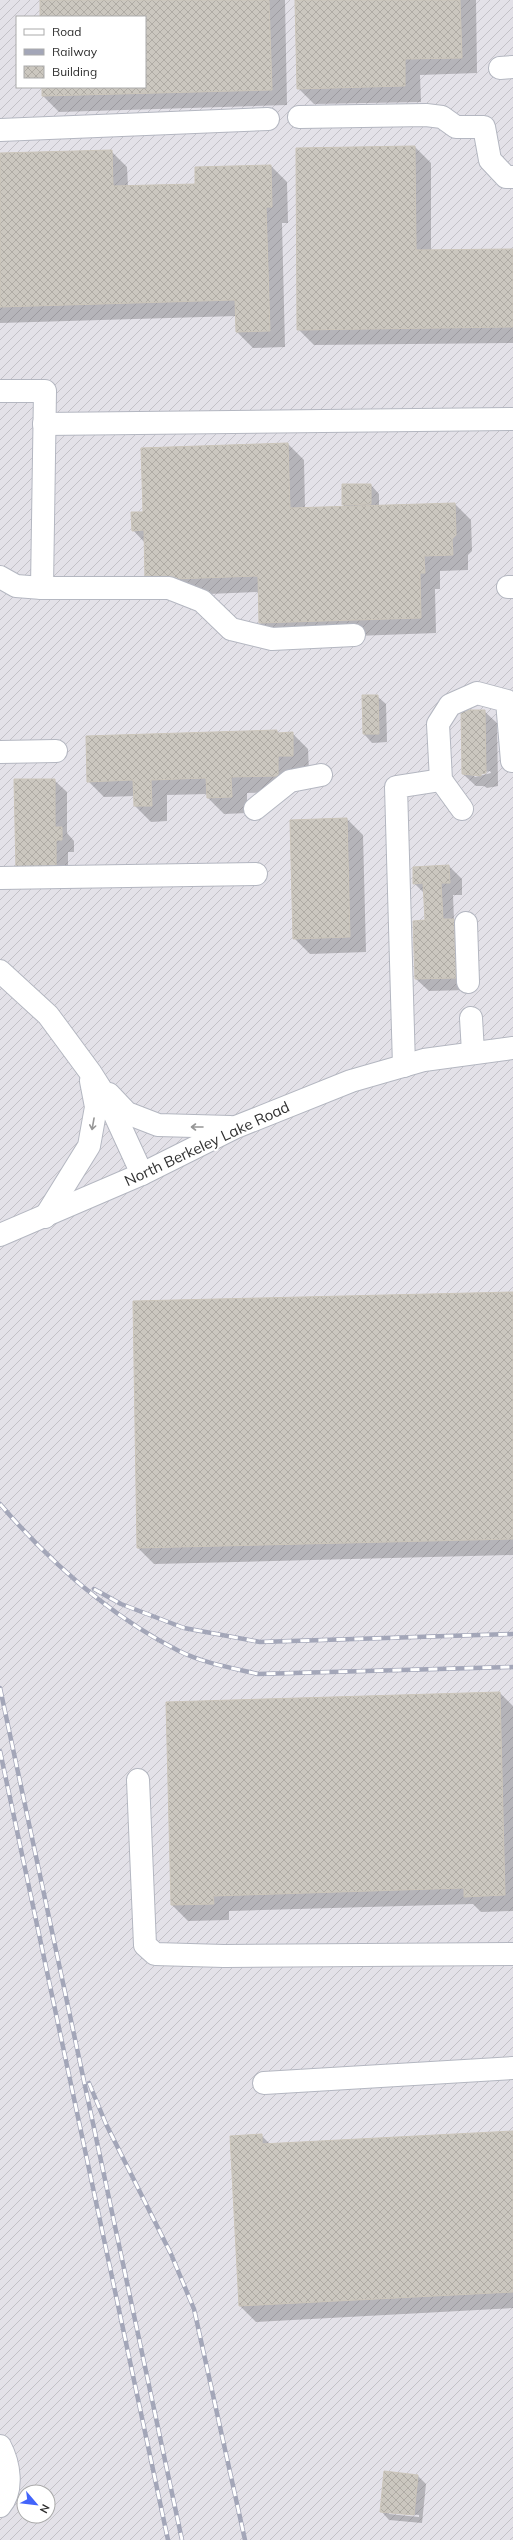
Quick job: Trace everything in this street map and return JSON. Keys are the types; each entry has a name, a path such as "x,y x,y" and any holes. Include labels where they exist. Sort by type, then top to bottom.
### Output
{"street":[{"path":"299,117 426,115 442,117 456,127 484,127 490,160 506,177 513,177"},
{"path":"0,130 268,119"},
{"path":"0,391 44,391 42,588"},
{"path":"44,424 513,419"},
{"path":"0,577 16,586 42,588 170,588 202,601 231,629 272,639 354,635"},
{"path":"462,809 441,780 438,724 450,705 477,693 507,701 512,762"},
{"path":"0,752 56,751"},
{"path":"255,809 290,781 321,775"},
{"path":"404,1066 396,787 441,780"},
{"path":"0,878 256,874"},
{"path":"466,923 468,982"},
{"path":"0,971 48,1015 90,1072 109,1102 142,1174"},
{"path":"471,1018 473,1052"},
{"name":"North Berkeley Lake Road","path":"7,1232 45,1217 142,1174 236,1127 351,1081 424,1060 473,1052 513,1048"},
{"path":"90,1072 127,1113 158,1125 236,1127"},
{"path":"45,1217 89,1146 96,1107 90,1072"},
{"path":"138,1780 145,1945 155,1954 224,1956 513,1954"},
{"path":"264,2083 513,2068"},
{"path":"0,2446 8,2468 8,2487 5,2500 0,2506"}],"shaded area":[{"path":"0,0 513,0 513,2540 0,2540"}],"building":[{"path":"40,0 269,0 272,90 42,96 42,88 146,88 146,16 40,16"},
{"path":"295,0 460,0 462,58 405,59 405,86 297,89"},
{"path":"415,146 416,250 513,249 513,327 297,330 296,148"},
{"path":"112,150 113,186 195,184 195,167 271,165 272,207 266,207 270,331 236,332 235,300 0,307 0,153"},
{"path":"288,443 290,508 455,503 456,535 452,539 453,555 424,556 425,573 420,573 421,618 259,623 258,576 145,580 144,530 132,531 131,512 143,512 141,448"},
{"path":"342,484 371,484 371,504 342,505"},
{"path":"362,695 378,695 379,734 363,734"},
{"path":"461,710 485,710 486,773 481,774 481,776 462,774"},
{"path":"277,730 277,733 293,732 293,756 278,756 278,776 231,777 232,797 207,798 206,778 151,780 152,806 134,806 133,780 87,782 86,736"},
{"path":"14,779 55,779 55,827 62,827 62,840 56,840 56,869 16,870"},
{"path":"347,818 350,937 293,939 290,820"},
{"path":"449,865 450,883 441,883 443,919 454,919 456,978 415,979 413,921 425,920 423,883 413,884 413,867"},
{"path":"513,1292 513,1539 137,1548 133,1301"},
{"path":"500,1692 505,1895 464,1897 464,1888 213,1896 214,1904 171,1905 166,1702"},
{"path":"513,2131 513,2292 239,2306 230,2136 262,2134 262,2144"},
{"path":"384,2471 418,2475 414,2515 380,2512"}],"railway":[{"path":"0,1504 39,1547 60,1567 105,1604 154,1637 179,1651 208,1662 258,1674 513,1667"},
{"path":"94,1589 121,1604 184,1628 260,1642 513,1634"},
{"path":"0,1688 182,2540"},
{"path":"0,1751 168,2540"},
{"path":"89,2083 106,2124 171,2254 194,2309 245,2540"}]}
